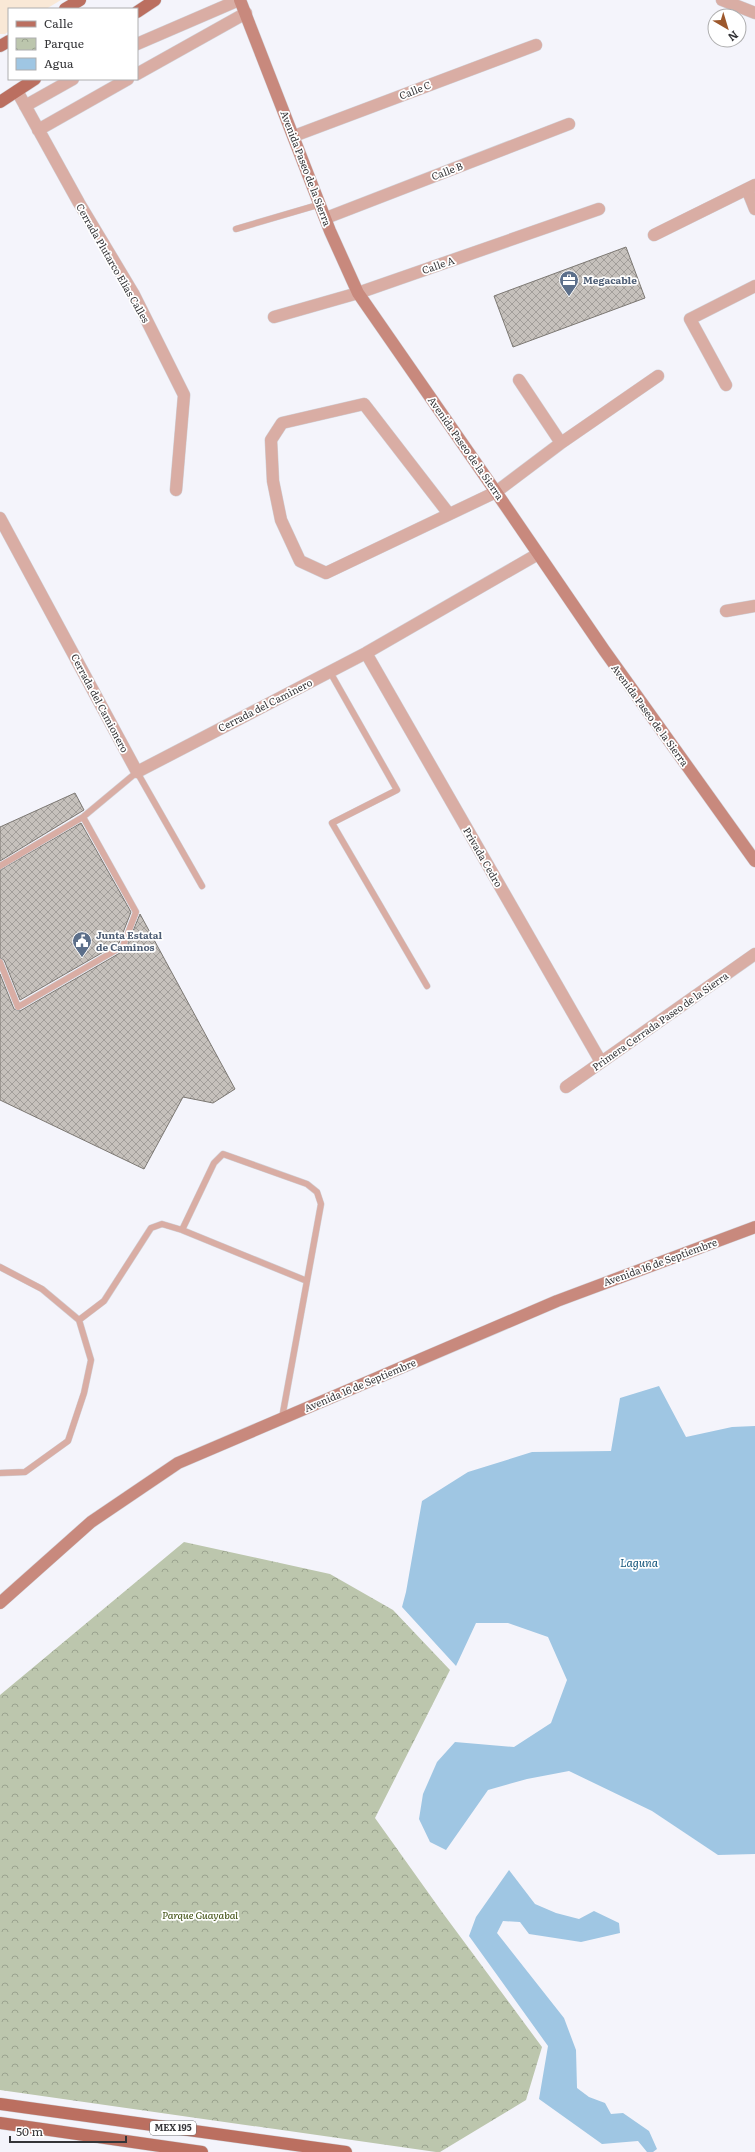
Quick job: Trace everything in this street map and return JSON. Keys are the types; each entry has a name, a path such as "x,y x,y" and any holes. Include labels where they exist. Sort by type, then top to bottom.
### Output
{"main road":[{"path":"67,8 80,0"},
{"path":"138,11 155,0"},
{"name":"Avenida Paseo de la Sierra","path":"240,0 326,218 358,293 604,650 755,861"},
{"path":"0,102 32,80"},
{"name":"Avenida 16 de Septiembre","path":"1,1601 91,1522 178,1463 556,1301 755,1227"},
{"name":"MEX 195","path":"0,2104 346,2152"},
{"name":"MEX 195","path":"0,2123 202,2152"}],"street":[{"path":"138,44 240,0"},
{"path":"722,0 755,13"},
{"path":"138,73 246,13"},
{"name":"Calle C","path":"294,136 536,44"},
{"path":"25,106 72,80"},
{"path":"38,130 126,80"},
{"name":"Cerrada Plutarco Elías Calles","path":"16,91 133,293 184,395 176,490"},
{"name":"Calle B","path":"326,218 569,124"},
{"path":"654,235 751,187 755,209"},
{"name":"Calle A","path":"274,317 358,293 599,209"},
{"path":"726,385 690,319 755,286"},
{"path":"449,514 364,404 282,423 271,440 273,481 281,520 300,561 326,573 496,492 561,443 658,376"},
{"path":"519,380 561,443"},
{"name":"Cerrada del Camionero","path":"0,518 137,772"},
{"name":"Cerrada del Caminero","path":"137,772 366,653 538,554"},
{"path":"726,610 755,606"},
{"name":"Privada Cedro","path":"366,653 601,1062"},
{"name":"Primera Cerrada Paseo de la Sierra","path":"566,1087 755,954"}],"lane":[{"path":"236,229 321,204"},
{"path":"330,672 397,790 332,823 427,986"},
{"name":"Cerrada del Caminero","path":"0,866 83,817 137,772"},
{"name":"Cerrada del Camionero","path":"137,772 202,886"},
{"path":"0,962 18,1007 123,946 136,912 83,817"},
{"path":"182,1230 214,1163 223,1154 307,1184 317,1192 321,1204 282,1418"},
{"path":"79,1320 104,1301 152,1228 162,1224 182,1230 307,1281"},
{"path":"0,1267 42,1289 79,1320 92,1360 84,1393 68,1441 25,1472 0,1473"}],"shaded area":[{"path":"0,0 61,0 48,8 8,8 8,32 5,34 0,34"}],"green space":[{"name":"Parque Guayabal","path":"184,1542 330,1574 393,1610 450,1670 375,1818 442,1912 542,2047 526,2100 440,2152 0,2090 0,1695"}],"water":[{"name":"Laguna","path":"659,1386 686,1437 732,1427 755,1426 755,1854 718,1855 652,1811 569,1771 527,1779 488,1790 446,1850 430,1842 419,1819 423,1794 437,1762 455,1742 514,1747 551,1723 567,1680 548,1637 508,1623 476,1623 456,1666 402,1607 422,1501 468,1472 532,1452 611,1451 620,1398"},
{"path":"509,1870 535,1904 556,1913 579,1919 594,1911 619,1923 620,1933 581,1942 529,1934 520,1922 503,1921 497,1933 564,2018 576,2050 577,2088 589,2097 605,2103 611,2114 623,2113 649,2131 657,2149 653,2152 647,2152 638,2141 602,2144 539,2099 548,2046 469,1936 476,1917"}],"building":[{"name":"Megacable","path":"626,247 645,298 513,347 494,296"},
{"path":"75,793 84,810 0,861 0,827"},
{"path":"81,823 131,912 119,943 20,1000 4,960 0,958 0,870"},
{"name":"Junta Estatal de Caminos","path":"140,914 235,1089 213,1103 183,1097 144,1169 0,1100 0,974 14,1009 20,1011 125,950"}],"place":[{"name":"Megacable","path":"569,297"},
{"name":"Junta Estatal de Caminos","path":"82,958"}]}
